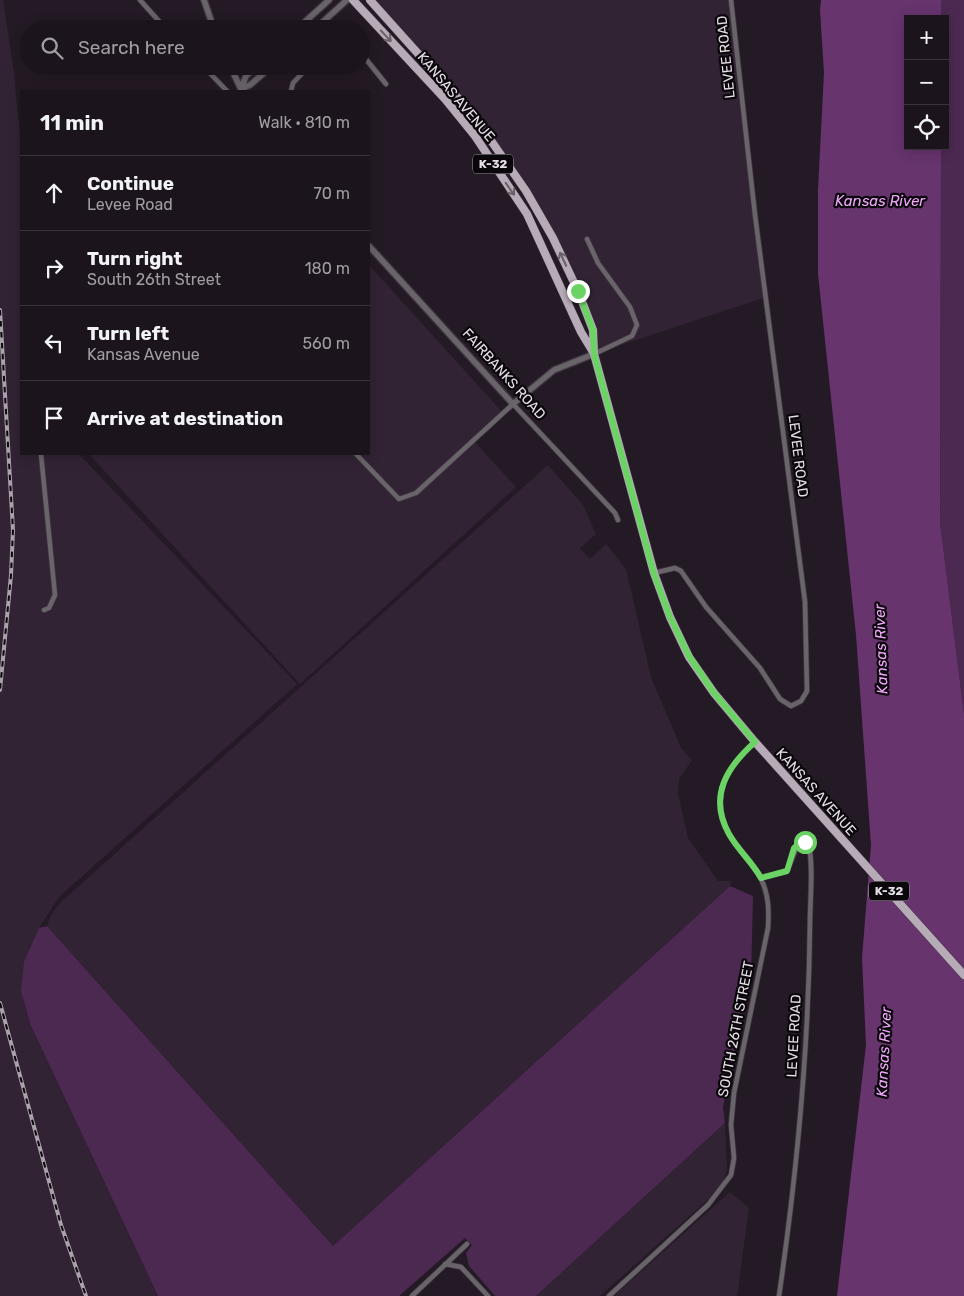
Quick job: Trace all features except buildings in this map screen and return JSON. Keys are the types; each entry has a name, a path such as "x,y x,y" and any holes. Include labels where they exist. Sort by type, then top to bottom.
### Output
{"main road":[{"name":"KANSAS AVENUE","path":"353,0 445,99 475,136 527,214 581,332 594,354"},
{"name":"KANSAS AVENUE","path":"370,0 474,116 526,191 553,238 578,291 593,330 594,354 654,574 670,617 689,656 714,693 755,742 964,975"}],"street":[{"path":"140,0 158,20"},
{"path":"204,0 211,20"},
{"path":"308,20 329,0"},
{"path":"324,20 347,0"},
{"name":"LEVEE ROAD","path":"654,574 675,568 681,571 706,607 760,668 780,699 791,706 805,697 807,691 805,602 756,224 730,0"},
{"path":"370,64 386,84"},
{"path":"212,75 226,90"},
{"path":"234,75 240,90"},
{"path":"240,90 247,75"},
{"path":"240,90 250,85 262,75"},
{"path":"292,90 293,83 301,75"},
{"path":"357,455 399,499 409,496 416,492 554,370 632,336 637,325 630,307 598,264 587,239"},
{"name":"FAIRBANKS ROAD","path":"370,247 615,513 618,520"},
{"path":"41,455 55,596 49,608 44,610"},
{"name":"SOUTH 26TH STREET","path":"609,1296 708,1205 731,1175 734,1158 731,1125 734,1093 768,928 768,902 761,878 729,834 724,824 720,801 726,775 733,762 755,742"},
{"name":"LEVEE ROAD","path":"761,878 787,871 798,844 805,842 808,844 810,859 810,952 802,1079 794,1174 779,1296"},
{"path":"412,1296 467,1244"},
{"path":"445,1264 461,1267 488,1296"}],"shaded area":[{"path":"0,0 3,0 14,73 20,136 20,455 80,455 297,684 59,897 39,928 31,1026 158,1296 0,1296"},
{"path":"371,0 729,0 766,297 594,354 593,329 553,238 500,152"},
{"path":"941,0 964,0 964,714 940,522 941,150 949,150 949,15 941,15"},
{"path":"370,266 505,415 475,442 516,487 300,684 90,455 370,455"},
{"path":"548,465 583,505 596,534 580,548 590,559 606,544 626,569 651,677 681,748 692,760 679,779 678,794 688,838 718,881 731,881 730,886 333,1246 47,926 51,915 60,903"},
{"path":"730,886 753,896 751,979 723,1107 725,1123 536,1296 495,1296 469,1266 466,1253 472,1245 465,1238 399,1296 158,1296 31,1026 21,991 24,962 39,928 47,926 333,1246"},
{"path":"725,1123 727,1168 723,1183 714,1194 600,1296 536,1296"},
{"path":"730,1192 749,1208 737,1296 614,1296"}],"water":[{"name":"Kansas River","path":"821,0 941,0 941,15 904,15 904,150 941,150 940,522 964,714 964,1296 837,1296 866,1045 862,958 871,845 856,635 818,274 818,189 824,73"}],"railway":[{"path":"0,310 13,530 11,575 0,690"},
{"path":"0,1003 61,1225 86,1296"}],"route":[{"path":"578,291 593,330 594,354 654,574 670,617 689,656 714,693 755,742 733,762 726,775 721,789 720,801 724,824 734,842 761,878 782,874 787,871 794,848 801,842 805,842"}]}
